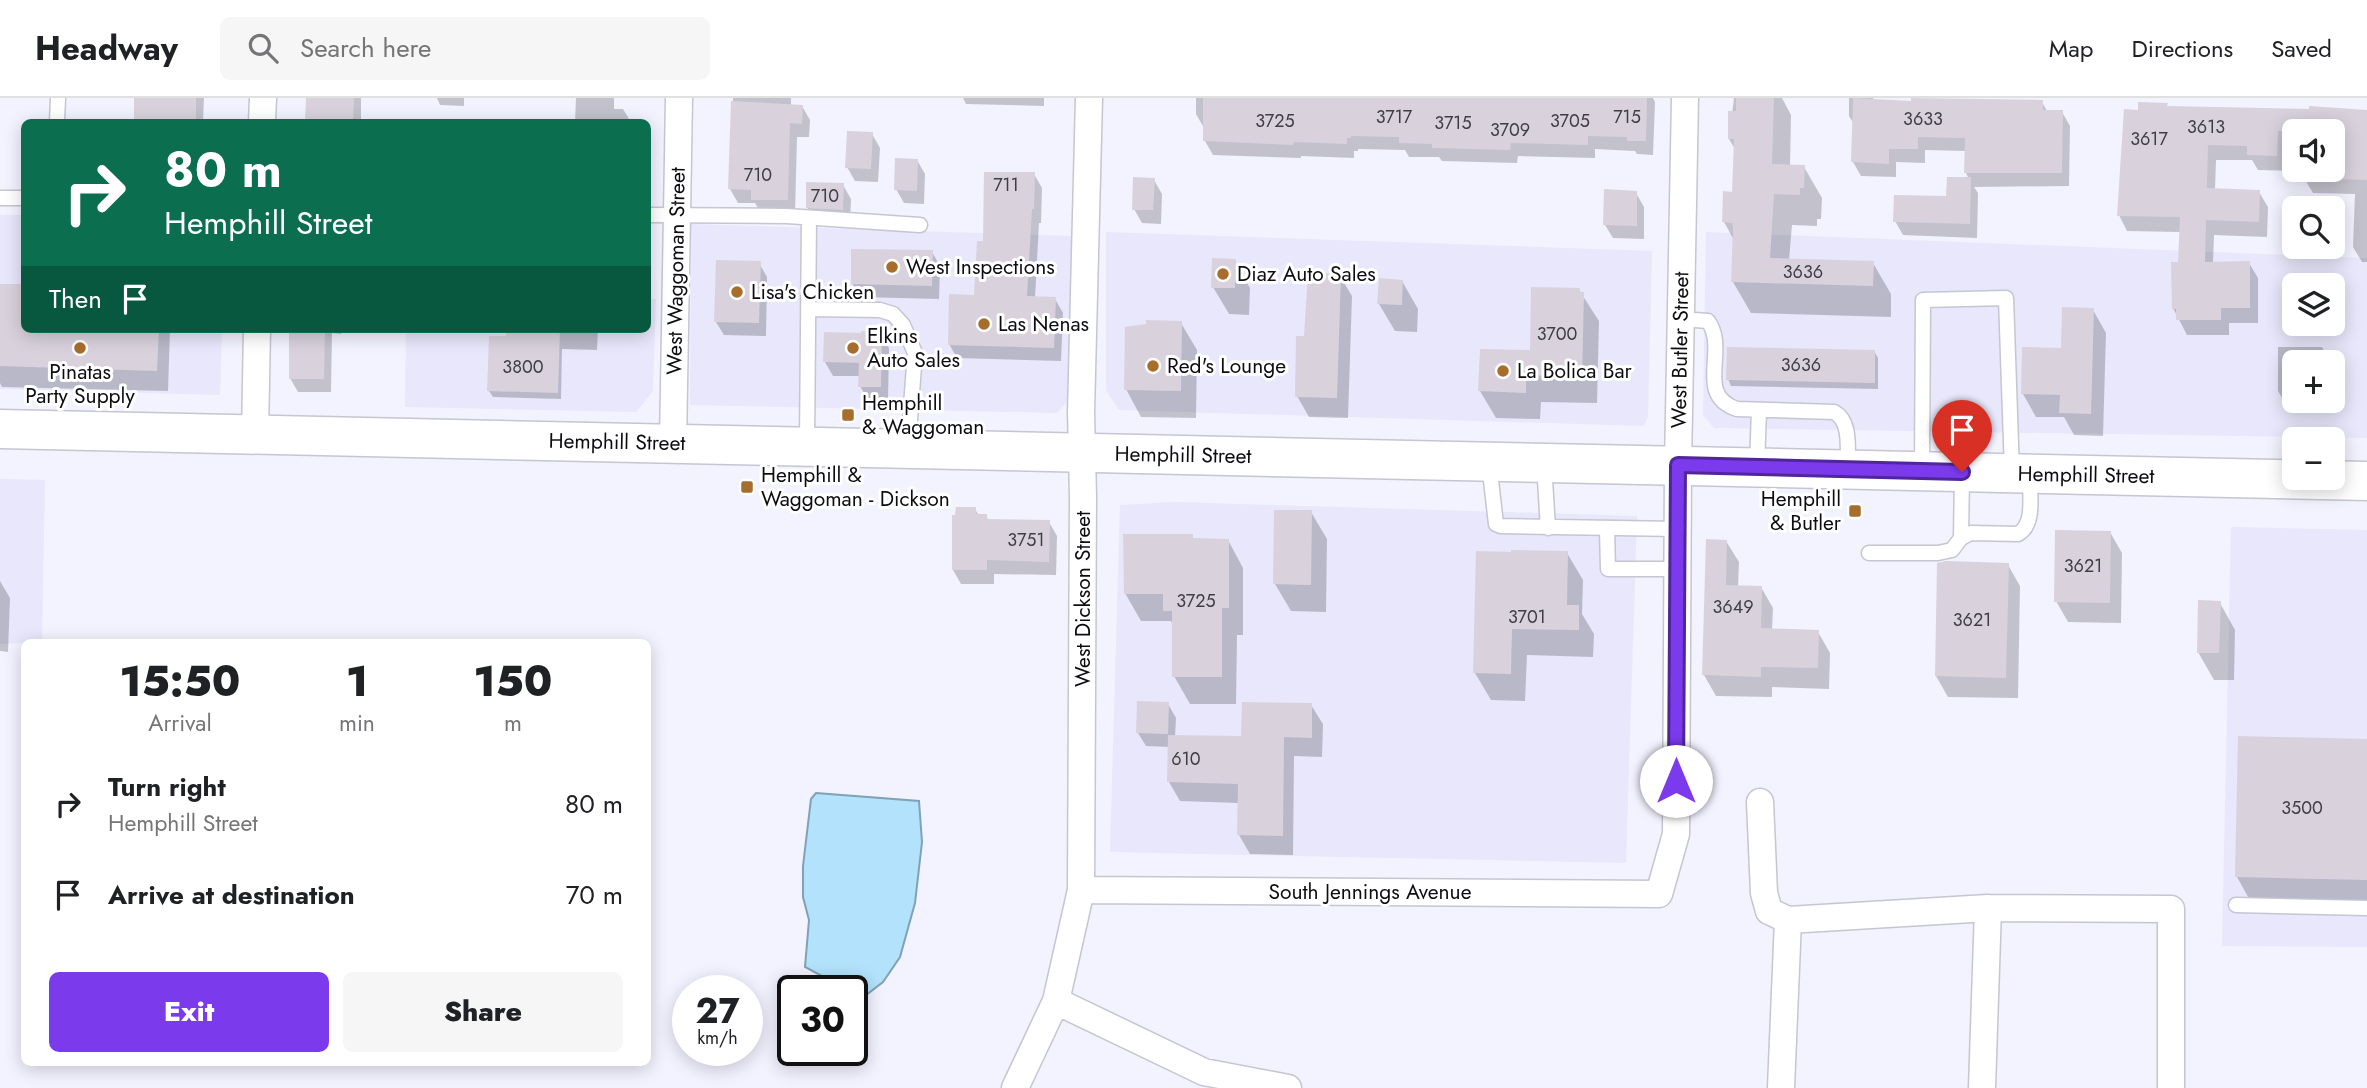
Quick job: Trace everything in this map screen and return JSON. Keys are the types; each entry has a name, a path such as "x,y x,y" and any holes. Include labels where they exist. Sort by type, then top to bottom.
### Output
{"main road":[{"name":"Hemphill Street","path":"0,429 2367,481"}],"street":[{"path":"262,119 263,98"},
{"name":"West Waggoman Street","path":"673,444 679,98"},
{"name":"West Dickson Street","path":"1015,1088 1056,1001 1081,890 1081,412 1090,98"},
{"name":"West Butler Street","path":"1659,894 1676,834 1678,465 1685,98"},
{"path":"255,435 257,333"},
{"path":"1760,802 1766,902 1769,911 1788,920 1988,908 2171,909 2171,1088"},
{"name":"South Jennings Avenue","path":"1081,890 1659,894"},
{"path":"1982,1088 1988,908"},
{"path":"1781,1088 1788,920"},
{"path":"1056,1001 1204,1072 1288,1088"}],"lane":[{"path":"57,119 58,98"},
{"path":"0,198 21,198"},
{"path":"651,215 809,218 920,225"},
{"path":"807,447 809,218"},
{"path":"1869,553 1938,553 1951,550 1961,538 1971,533 2018,534 2024,531 2029,523 2021,473 2006,298 1923,300 1922,471"},
{"path":"810,309 880,310 893,314 903,324 915,353 908,449"},
{"path":"1681,319 1708,321 1713,328 1714,383 1717,396 1726,405 1737,409 1834,412 1841,415 1846,423 1848,470"},
{"path":"1757,467 1759,410"},
{"path":"1489,461 1496,524 1500,526 1678,529"},
{"path":"1544,463 1548,527"},
{"path":"1961,538 1962,472"},
{"path":"1607,529 1608,569 1678,569"},
{"path":"2236,905 2367,908"}],"shaded area":[{"path":"0,215 21,215 21,333 222,333 220,395 0,389"},
{"path":"691,224 1072,236 1069,400 1057,413 690,405"},
{"path":"1106,232 1652,251 1648,416 1644,426 1119,410 1106,390"},
{"path":"1706,232 2282,255 2282,259 2367,258 2367,438 2345,438 2345,427 2282,427 2282,437 1714,428 1703,415"},
{"path":"651,299 656,299 653,391 636,412 405,407 406,333 651,333"},
{"path":"0,479 45,480 42,639 21,639 21,643 0,644"},
{"path":"1175,502 1637,516 1626,863 1110,852 1120,505"},
{"path":"2231,527 2367,530 2367,947 2222,946"}],"water":[{"path":"816,793 919,801 922,842 915,903 900,957 883,982 868,994 868,975 820,975 805,967 809,920 803,897 803,866 811,799"}],"building":[{"path":"134,98 196,98 196,119 134,119"},
{"path":"306,98 354,98 353,119 305,119"},
{"path":"1203,98 1647,98 1646,141 1627,141 1627,137 1588,136 1588,145 1511,143 1510,150 1432,148 1432,144 1399,143 1399,137 1351,136 1347,138 1347,144 1294,142 1293,145 1203,141"},
{"path":"1736,98 1774,98 1772,164 1805,165 1804,188 1800,188 1800,195 1774,194 1770,258 1874,261 1873,286 1731,282 1733,227 1732,223 1722,222 1723,191 1732,192 1734,139 1728,139 1728,111 1736,111"},
{"path":"1853,98 1911,101 1911,98 2043,100 2043,110 2063,110 2062,173 1964,173 1965,138 1918,137 1918,149 1889,149 1889,164 1851,162"},
{"path":"731,101 803,105 802,124 790,123 788,200 751,200 751,190 728,189"},
{"path":"2138,102 2168,103 2167,106 2309,109 2309,106 2367,110 2367,180 2345,179 2345,119 2282,119 2282,131 2278,131 2277,156 2247,155 2247,146 2208,145 2207,188 2260,190 2259,222 2206,220 2205,262 2250,261 2250,308 2221,308 2221,320 2176,320 2176,309 2172,309 2171,262 2178,262 2180,217 2117,216 2124,109 2138,110"},
{"path":"847,131 873,132 871,169 845,168"},
{"path":"895,158 918,159 917,191 894,190"},
{"path":"984,172 1035,172 1027,296 1056,297 1054,348 948,345 949,294 974,295 977,241 983,241"},
{"path":"1133,177 1155,178 1153,210 1132,210"},
{"path":"1947,177 1971,177 1970,224 1893,222 1894,195 1946,196"},
{"path":"806,182 844,183 843,210 806,208"},
{"path":"1604,189 1637,191 1637,226 1603,225"},
{"name":"West Inspections","path":"851,249 933,250 932,286 851,284"},
{"name":"Diaz Auto Sales","path":"1212,258 1236,259 1235,288 1211,288"},
{"name":"Lisa's Chicken","path":"716,260 761,261 759,323 714,322"},
{"path":"1308,273 1341,274 1337,398 1295,397 1296,336 1304,336"},
{"path":"1379,278 1403,280 1402,305 1377,304"},
{"path":"0,284 21,284 21,333 159,333 157,371 0,366"},
{"path":"1531,287 1580,288 1579,292 1584,292 1582,377 1526,375 1526,393 1478,391 1480,349 1530,350"},
{"path":"2062,307 2094,308 2091,414 2059,413 2060,395 2021,394 2022,347 2061,348"},
{"name":"Red's Lounge","path":"1146,320 1182,321 1181,391 1124,390 1125,327 1146,324"},
{"name":"Elkins Auto Sales","path":"824,332 882,332 881,387 858,387 859,363 823,362"},
{"path":"289,333 325,333 324,379 289,379"},
{"path":"506,333 560,333 558,393 487,391 489,336 506,336"},
{"path":"1727,347 1875,350 1875,383 1726,380"},
{"path":"956,507 976,507 976,514 987,514 987,519 1050,520 1049,562 987,560 987,570 952,570 952,515 955,515"},
{"path":"1274,510 1312,510 1311,585 1273,584"},
{"path":"2055,530 2111,531 2110,603 2054,602"},
{"path":"1123,534 1193,534 1193,538 1229,539 1229,608 1222,608 1222,677 1172,677 1172,611 1163,611 1163,594 1124,594"},
{"path":"1706,539 1727,540 1726,585 1762,586 1761,628 1819,630 1818,668 1761,667 1761,677 1702,675"},
{"path":"1476,551 1568,551 1567,605 1579,605 1579,630 1512,629 1511,674 1473,673"},
{"path":"1937,563 2009,563 2006,678 1935,676"},
{"path":"2198,600 2221,601 2219,653 2197,653"},
{"path":"1137,701 1169,702 1168,734 1136,733"},
{"path":"1242,702 1312,703 1312,738 1284,737 1283,836 1237,835 1238,784 1167,782 1168,735 1241,736"},
{"path":"2238,736 2367,739 2367,880 2235,877"}],"place":[{"name":"West Inspections","path":"892,267"},
{"name":"Diaz Auto Sales","path":"1223,274"},
{"name":"Lisa's Chicken","path":"737,292"},
{"name":"Las Nenas","path":"984,324"},
{"name":"Pinatas Party Supply","path":"80,348"},
{"name":"Elkins Auto Sales","path":"853,348"},
{"name":"Red's Lounge","path":"1153,366"},
{"name":"La Bolica Bar","path":"1503,371"},
{"name":"Hemphill & Waggoman","path":"848,415"},
{"name":"Hemphill & Waggoman - Dickson","path":"747,487"},
{"name":"Hemphill & Butler","path":"1855,511"}],"route":[{"path":"1676,781 1678,465 1962,472"}]}
